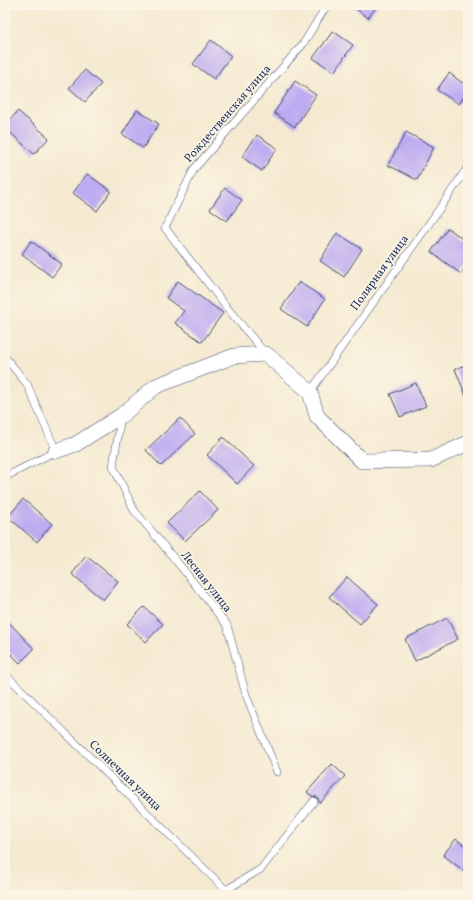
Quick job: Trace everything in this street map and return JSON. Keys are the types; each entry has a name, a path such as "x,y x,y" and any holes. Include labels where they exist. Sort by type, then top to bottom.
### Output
{"street":[{"path":"56,451 76,444 122,415 156,386 234,356 266,354 310,392 317,416 362,461 431,460 468,443"}],"lane":[{"name":"Рождественская улица","path":"266,354 228,309 165,228 194,169 303,44 327,5"},
{"name":"Полярная улица","path":"310,392 468,167"},
{"path":"5,357 27,384 56,451 5,477"},
{"name":"Лесная улица","path":"122,415 113,466 134,510 182,568 226,625 246,695 277,772"},
{"name":"Солнечная улица","path":"5,674 226,892"},
{"path":"226,892 261,870 314,802"}],"building":[{"path":"351,5 378,5 368,18"},
{"path":"333,31 353,45 334,72 313,58"},
{"path":"211,40 231,56 214,79 193,64"},
{"path":"85,70 101,84 85,102 69,88"},
{"path":"449,73 468,87 468,91 459,104 437,90"},
{"path":"295,81 316,95 295,127 274,113"},
{"path":"137,110 159,124 143,148 122,134"},
{"path":"18,111 49,138 34,154 5,128 5,125"},
{"path":"406,132 434,147 417,180 388,165"},
{"path":"257,135 277,148 262,171 242,157"},
{"path":"87,174 111,191 97,211 73,193"},
{"path":"225,188 242,200 227,221 210,209"},
{"path":"448,228 468,243 468,264 461,274 431,252"},
{"path":"337,233 362,249 344,277 320,261"},
{"path":"31,241 62,264 52,277 22,254"},
{"path":"178,281 223,313 202,342 175,323 184,311 166,298"},
{"path":"299,282 325,299 307,327 281,309"},
{"path":"468,364 468,401 455,369"},
{"path":"416,383 426,406 400,417 390,394"},
{"path":"180,418 195,434 161,466 146,450"},
{"path":"223,437 254,466 237,484 207,455"},
{"path":"200,491 218,510 185,541 167,523"},
{"path":"23,499 52,524 37,542 8,517"},
{"path":"86,556 118,581 103,600 72,574"},
{"path":"347,577 378,604 360,624 329,597"},
{"path":"144,607 163,624 146,642 127,624"},
{"path":"5,618 34,649 20,663 5,648"},
{"path":"447,618 458,639 415,661 405,639"},
{"path":"332,764 345,776 320,803 317,797 312,796 307,792"},
{"path":"456,839 468,848 468,874 443,855"}]}
